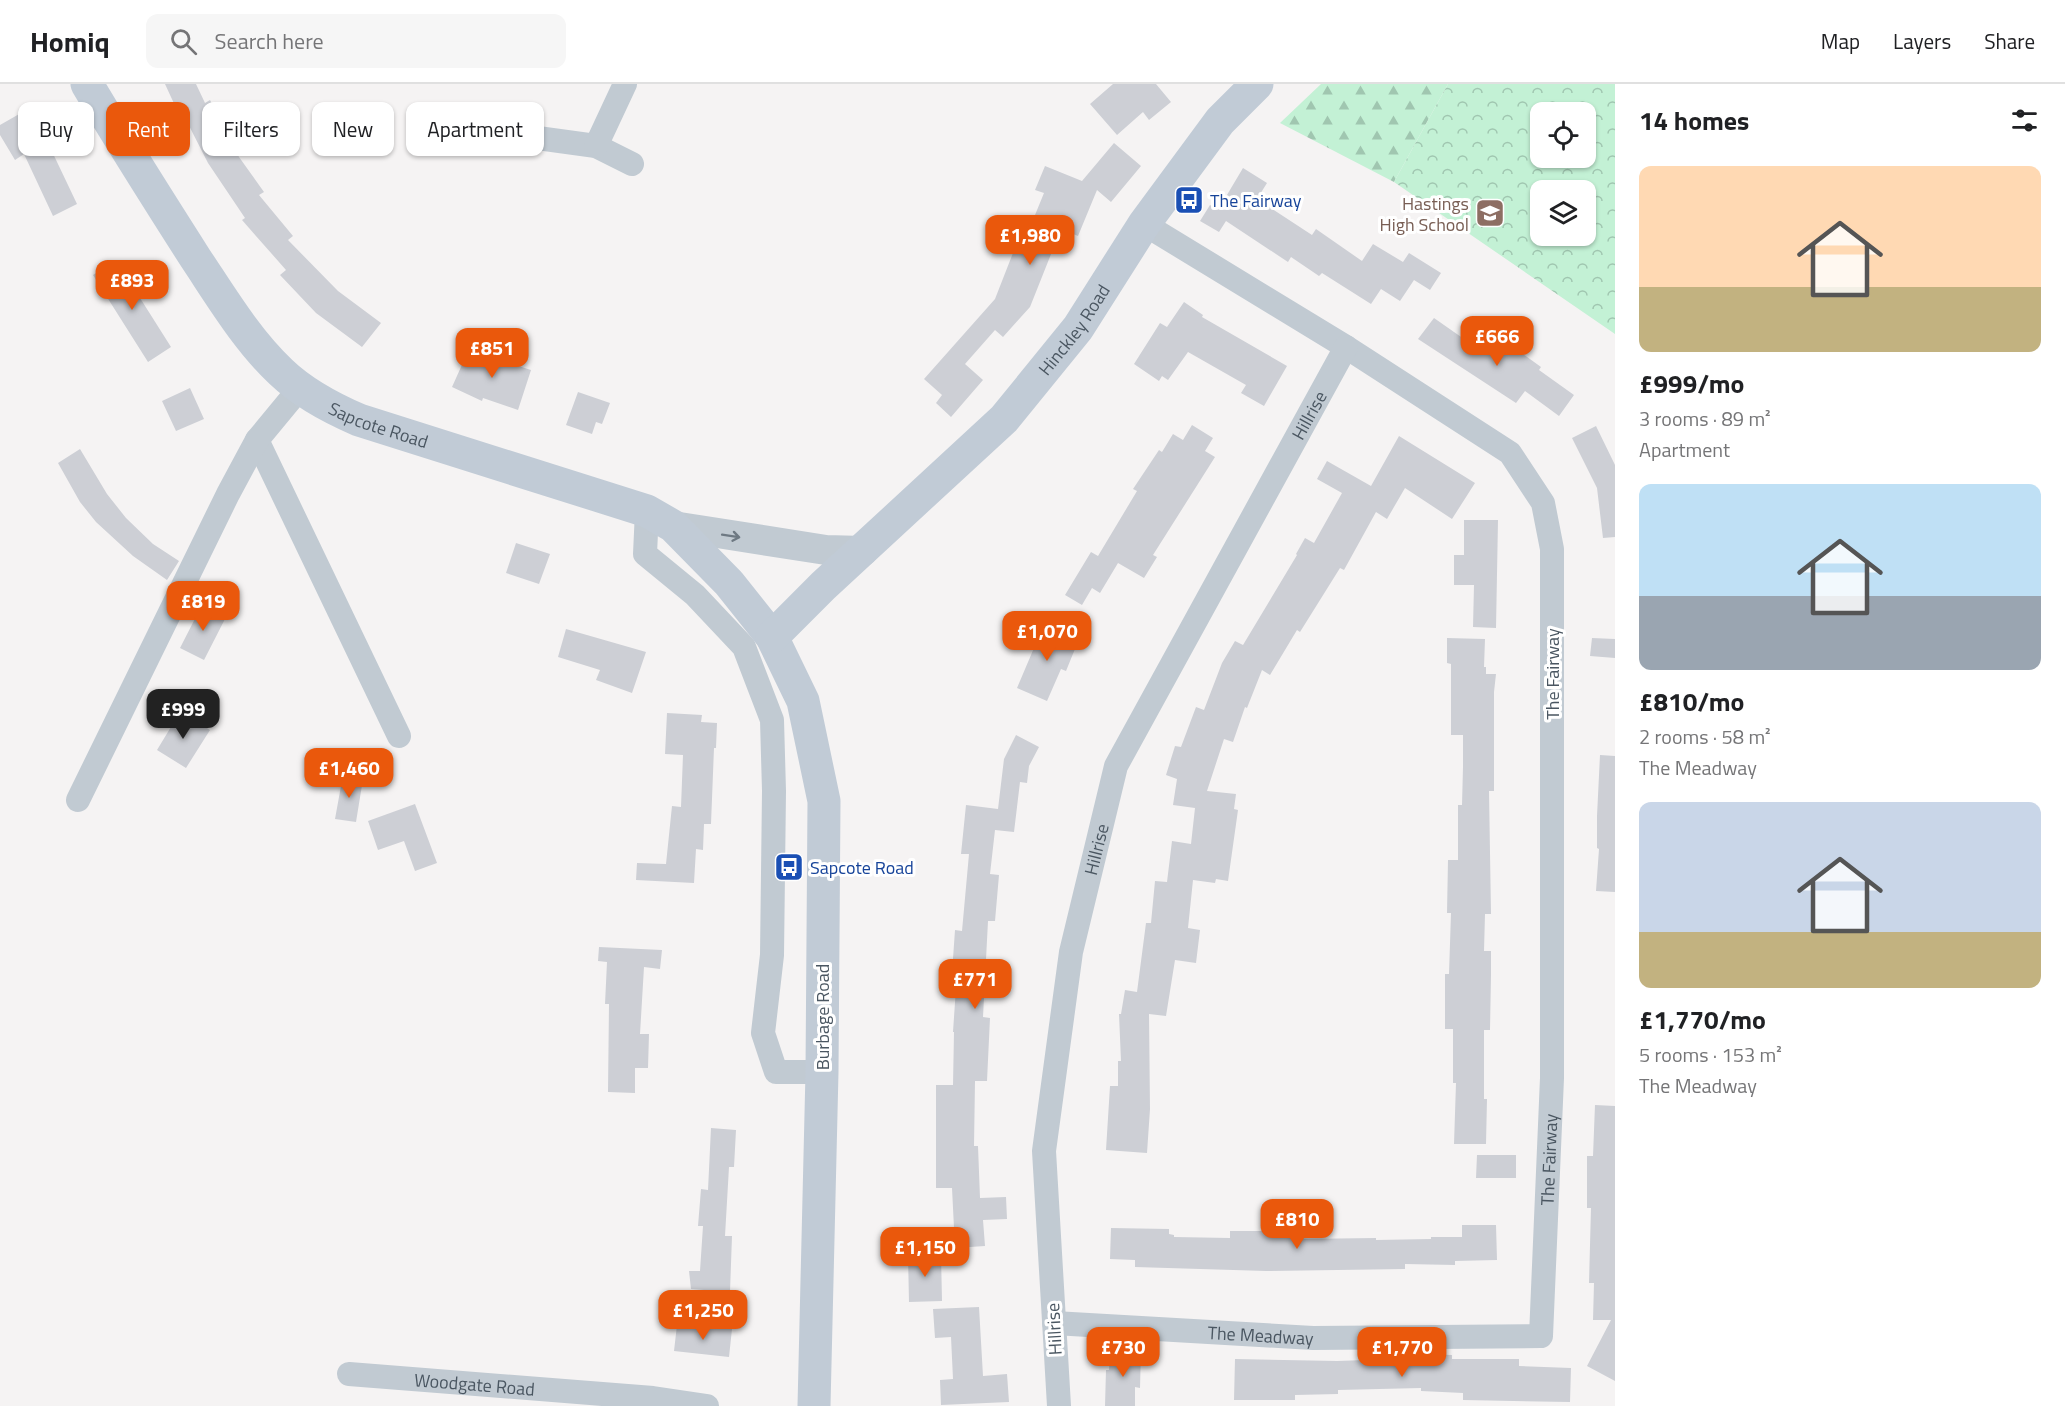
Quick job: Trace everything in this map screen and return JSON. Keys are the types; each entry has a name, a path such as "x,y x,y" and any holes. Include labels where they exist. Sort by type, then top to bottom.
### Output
{"main road":[{"name":"Sapcote Road","path":"87,84 146,182 234,316 281,372 300,388 332,409 359,420 660,518 729,583 772,637"},
{"name":"Hinckley Road","path":"772,637 823,586 1004,419 1078,328 1144,224 1220,121 1257,84"},
{"name":"Burbage Road","path":"772,637 803,701 824,801 822,1072 814,1406"}],"street":[{"path":"596,146 625,84"},
{"path":"544,139 596,146 632,164"},
{"name":"The Fairway","path":"1144,224 1347,347 1510,453 1543,503 1552,549 1552,1078 1541,1336"},
{"name":"Hillrise","path":"1059,1406 1044,1151 1071,952 1116,766 1347,347"},
{"path":"78,800 228,494 257,440 300,388"},
{"path":"257,440 399,736"},
{"path":"822,1072 776,1072 763,1033 772,955 774,791 772,720 744,647 695,595 645,554 660,518 826,550 863,551"},
{"name":"The Meadway","path":"1054,1323 1313,1338 1541,1336"},
{"name":"Woodgate Road","path":"349,1374 653,1398 707,1406"}],"green space":[{"path":"1321,84 1448,84 1394,182 1280,123"},
{"name":"Hastings High School","path":"1448,84 1615,84 1615,334 1394,182"}],"building":[{"path":"165,84 196,84 205,102 202,102 202,151 190,128 190,102 173,102"},
{"path":"1113,84 1156,84 1171,102 1149,120 1143,112 1117,135 1090,104"},
{"path":"18,115 18,156 21,156 15,160 0,135 0,125"},
{"path":"1114,143 1141,166 1111,202 1097,190 1078,236 1061,229 1030,307 1003,337 995,330 965,364 983,380 951,417 936,403 942,395 924,379 995,299 1020,235 1026,237 1044,193 1035,190 1045,166 1082,181"},
{"path":"25,156 54,156 77,204 53,216"},
{"path":"204,156 238,156 264,192 259,195 293,236 288,240 338,291 381,323 362,347 316,313 280,275 286,270 242,220 245,218"},
{"path":"1243,168 1267,183 1257,199 1312,235 1316,229 1362,261 1373,244 1403,262 1409,253 1441,273 1430,290 1414,280 1400,301 1381,289 1371,304 1322,273 1319,276 1291,257 1288,262 1226,221 1219,232 1200,221 1210,205 1218,210"},
{"path":"116,260 171,347 148,362 93,275"},
{"path":"1184,302 1203,315 1202,317 1287,366 1264,406 1241,393 1246,385 1188,352 1168,380 1162,376 1159,381 1134,364 1160,323 1167,327"},
{"path":"1434,318 1464,339 1470,330 1499,352 1506,342 1574,395 1559,416 1525,391 1516,403 1418,339"},
{"path":"470,347 493,358 531,370 518,410 483,398 482,401 452,387"},
{"path":"190,388 204,419 176,431 162,401"},
{"path":"578,392 610,403 602,424 596,422 592,434 566,425"},
{"path":"1192,425 1213,438 1205,451 1215,457 1153,555 1157,557 1144,578 1118,563 1100,593 1092,588 1082,605 1065,595 1091,552 1098,556 1137,491 1133,489 1159,450 1162,452 1173,434 1183,440"},
{"path":"1596,426 1615,465 1615,537 1603,538 1597,488 1572,438"},
{"path":"1399,436 1475,483 1452,519 1405,488 1387,519 1376,512 1344,570 1340,568 1300,632 1297,630 1270,675 1262,670 1247,708 1245,707 1233,742 1224,739 1207,791 1236,794 1234,809 1238,810 1228,881 1216,879 1215,883 1193,880 1188,928 1200,930 1196,963 1175,960 1166,1016 1149,1014 1150,1109 1147,1153 1106,1150 1110,1086 1118,1086 1118,1061 1121,1061 1119,1014 1121,1014 1125,990 1137,992 1146,923 1151,923 1155,881 1167,882 1172,841 1191,844 1195,808 1173,805 1177,779 1166,775 1175,746 1181,747 1196,707 1204,710 1222,663 1235,641 1243,645 1305,538 1314,543 1342,493 1317,479 1327,461 1371,486"},
{"path":"80,449 107,494 126,518 153,544 179,561 167,580 133,556 96,522 80,502 58,463"},
{"path":"1464,520 1498,520 1496,628 1473,627 1474,585 1454,585 1454,555 1464,555"},
{"path":"516,543 550,554 539,584 506,573"},
{"path":"202,605 226,617 204,660 180,648"},
{"path":"1045,622 1067,631 1063,639 1077,644 1066,671 1061,669 1047,701 1017,688"},
{"path":"566,629 646,652 632,693 596,680 600,670 558,657"},
{"path":"1447,638 1485,639 1486,674 1496,674 1494,791 1489,791 1491,914 1485,914 1484,951 1491,951 1490,1030 1484,1030 1486,1144 1454,1144 1456,1083 1453,1083 1453,1029 1445,1029 1445,974 1449,974 1451,913 1447,913 1448,860 1458,860 1458,805 1462,805 1463,767 1463,735 1451,735 1451,664 1447,663"},
{"path":"1592,638 1615,639 1615,658 1590,656"},
{"path":"180,712 210,730 186,768 157,750"},
{"path":"667,713 702,715 701,722 717,723 711,824 704,824 703,850 696,849 694,883 636,880 637,863 666,864 672,806 681,807 683,755 665,754"},
{"path":"1016,735 1039,747 1029,766 1027,783 1020,782 1014,832 995,830 990,874 999,875 995,921 988,921 983,1017 990,1018 987,1081 975,1081 974,1146 978,1146 980,1198 1006,1197 1007,1219 983,1220 985,1246 955,1248 952,1188 936,1188 936,1085 953,1085 953,1032 957,973 952,973 955,930 962,931 969,854 961,854 966,805 998,809 1004,759"},
{"path":"1600,755 1615,756 1615,892 1596,891"},
{"path":"343,775 363,779 356,822 335,819"},
{"path":"415,804 437,863 415,871 404,841 378,850 368,821"},
{"path":"599,947 662,950 660,969 644,967 640,1034 649,1034 648,1068 635,1068 635,1093 608,1092 609,1004 605,1004 607,962 598,961"},
{"path":"1595,1105 1615,1106 1615,1381 1587,1366 1611,1320 1593,1320 1594,1283 1589,1283 1591,1208 1587,1208 1587,1156 1593,1156"},
{"path":"711,1128 736,1130 734,1167 729,1167 725,1236 732,1236 730,1292 691,1289 689,1271 700,1271 703,1226 698,1226 701,1189 708,1190"},
{"path":"1477,1155 1516,1155 1516,1178 1476,1178"},
{"path":"1269,1223 1300,1223 1300,1239 1376,1238 1376,1240 1462,1237 1462,1225 1496,1225 1497,1260 1455,1261 1455,1265 1405,1264 1405,1269 1266,1271 1135,1267 1135,1260 1110,1259 1111,1228 1169,1229 1169,1234 1174,1237 1230,1238 1230,1231 1269,1231"},
{"path":"941,1254 942,1301 909,1302 908,1255"},
{"path":"979,1307 983,1376 1007,1374 1009,1402 941,1405 940,1380 953,1379 951,1337 935,1338 933,1309"},
{"path":"677,1325 732,1329 729,1357 674,1351"},
{"path":"1110,1350 1141,1350 1140,1388 1135,1387 1135,1406 1105,1406 1106,1370 1109,1370"},
{"path":"1423,1354 1452,1355 1452,1359 1519,1359 1519,1366 1571,1368 1570,1402 1463,1400 1463,1393 1421,1391 1421,1388 1338,1390 1338,1394 1295,1395 1295,1400 1234,1400 1235,1359 1337,1361 1422,1358"}],"place":[{"name":"The Fairway","path":"1189,200"},
{"name":"Hastings High School","path":"1490,213"},
{"name":"Sapcote Road","path":"789,867"}]}
